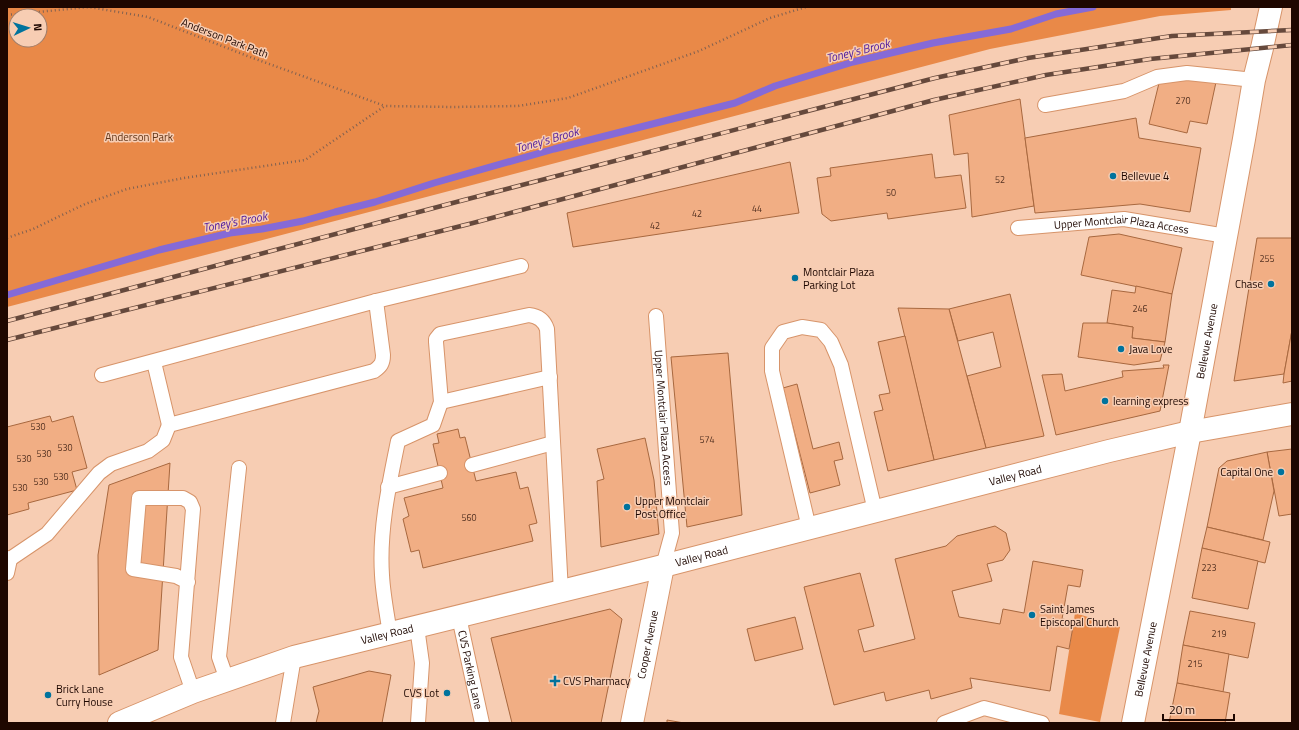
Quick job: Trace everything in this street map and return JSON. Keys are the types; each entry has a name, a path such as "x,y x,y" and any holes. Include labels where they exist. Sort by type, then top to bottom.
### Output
{"main road":[{"name":"Bellevue Avenue","path":"1133,723 1190,432 1254,80 1271,7"},
{"name":"Valley Road","path":"119,723 193,692 294,657 561,592 1109,451 1190,432 1292,414"},
{"name":"Cooper Avenue","path":"632,723 663,566"}],"lane":[{"path":"1045,105 1124,91 1157,77 1187,73 1254,80"},
{"name":"Upper Montclair Plaza Access","path":"1018,228 1124,219 1226,236"},
{"path":"102,375 376,301 521,266"},
{"path":"169,425 374,371 380,367 383,362 376,301"},
{"path":"390,634 382,576 382,532 388,487 398,441 433,426 440,402 436,339 440,334 529,315 534,315 542,320 547,329 561,592"},
{"name":"Upper Montclair Plaza Access","path":"656,316 672,533 663,566"},
{"path":"809,528 772,371 772,348 783,332 802,327 821,330 831,342 841,365 875,511"},
{"path":"7,573 8,558 47,534 99,473 111,464 148,451 162,440 169,425 154,362"},
{"path":"440,402 550,378"},
{"path":"472,465 553,443"},
{"path":"227,680 219,657 239,468"},
{"path":"388,487 440,473"},
{"path":"188,582 176,576 133,569 139,498 183,498 190,502 194,513 188,582 181,657 193,692"},
{"name":"CVS Parking Lane","path":"459,617 482,723"},
{"path":"417,627 422,663 418,723"},
{"path":"282,723 294,657"},
{"path":"944,723 984,708 1042,723"}],"path":[{"name":"Anderson Park Path","path":"7,15 89,8 148,17 250,57 385,106 453,107 518,106 568,98 699,51 770,18 806,7"},
{"path":"7,238 33,229 85,204 127,189 184,178 305,160 385,106"}],"green space":[{"name":"Anderson Park","path":"7,7 1231,7 1231,10 1160,16 990,49 7,307"},
{"path":"1075,613 1120,627 1100,722 1059,714"}],"building":[{"path":"1192,77 1216,82 1207,124 1190,121 1187,133 1149,124 1160,79"},
{"path":"1020,99 1034,206 972,217 968,153 954,155 949,115"},
{"name":"Bellevue 4","path":"1136,118 1139,138 1201,148 1190,212 1140,204 1035,213 1025,138"},
{"path":"932,154 935,178 961,175 966,208 888,219 887,213 831,221 822,214 817,178 831,176 830,168"},
{"path":"790,162 799,213 573,247 567,213"},
{"path":"1119,234 1182,248 1172,294 1081,275 1089,237"},
{"name":"Chase","path":"1257,238 1292,238 1292,330 1284,374 1234,381"},
{"path":"1136,286 1172,294 1165,342 1132,338 1133,327 1107,323 1112,290 1135,293"},
{"path":"1010,294 1044,436 986,448 967,376 1001,367 993,332 958,341 949,309"},
{"path":"898,308 949,309 986,448 934,460"},
{"name":"Java Love","path":"1083,323 1107,323 1133,327 1132,338 1165,342 1160,361 1134,365 1078,357"},
{"path":"1292,330 1292,381 1283,383 1284,374"},
{"path":"905,336 934,460 888,471 874,412 883,410 879,395 890,393 878,342"},
{"path":"728,353 742,515 687,527 671,357"},
{"name":"learning express","path":"1163,365 1169,365 1160,411 1056,435 1042,375 1062,374 1065,391 1123,377 1122,371 1164,368"},
{"path":"797,384 813,449 839,442 843,459 834,461 840,485 810,493 783,388"},
{"path":"50,416 52,422 73,416 87,468 72,472 77,490 28,503 29,509 7,515 7,427"},
{"path":"458,429 460,438 465,437 476,481 516,472 520,489 528,487 537,523 529,525 533,541 423,568 419,550 411,552 403,519 409,516 404,498 443,488 433,444 439,443 437,434"},
{"name":"Upper Montclair Post Office","path":"645,438 654,480 659,534 601,547 597,481 604,479 597,449"},
{"name":"Capital One","path":"1292,449 1292,514 1279,516 1267,452"},
{"path":"1267,452 1274,491 1263,540 1207,527 1219,468 1227,461"},
{"path":"170,463 158,650 99,675 98,555 109,485"},
{"name":"Saint James Episcopal Church","path":"995,526 1006,533 1010,550 1003,560 987,564 992,581 952,591 959,617 1000,624 1003,609 1024,613 1033,561 1083,570 1080,587 1068,585 1062,619 1074,621 1069,649 1057,646 1050,691 970,678 972,688 931,699 929,690 886,701 884,692 834,705 804,587 860,573 874,626 858,630 864,652 915,639 895,559 946,546 957,536"},
{"path":"1207,527 1270,542 1265,563 1202,548"},
{"path":"1202,548 1258,561 1248,609 1192,598"},
{"name":"CVS Pharmacy","path":"610,609 622,619 601,723 512,723 491,638"},
{"path":"1190,611 1255,623 1248,658 1183,645"},
{"path":"795,617 803,649 755,661 747,629"},
{"path":"1183,645 1229,654 1223,692 1177,683"},
{"path":"369,671 391,675 382,723 316,723 319,711 313,687"},
{"path":"1177,683 1230,693 1225,723 1169,723"},
{"path":"667,720 684,723 667,723"}],"waterway":[{"name":"Toney's Brook","path":"7,295 159,250 230,233 262,229 303,221 375,202 434,183 554,149 735,103 775,86 853,62 933,43 1011,29 1056,14 1093,7"}],"railway":[{"path":"7,321 464,200 935,78 1028,58 1172,36 1292,30"},
{"path":"7,340 473,223 934,100 1046,75 1150,59 1292,45"}],"place":[{"name":"Bellevue 4","path":"1113,176"},
{"name":"Montclair Plaza Parking Lot","path":"795,278"},
{"name":"Chase","path":"1271,284"},
{"name":"Java Love","path":"1121,349"},
{"name":"learning express","path":"1105,401"},
{"name":"Capital One","path":"1281,472"},
{"name":"Upper Montclair Post Office","path":"627,507"},
{"name":"Saint James Episcopal Church","path":"1032,615"},
{"name":"CVS Pharmacy","path":"555,681"},
{"name":"CVS Lot","path":"447,693"},
{"name":"Brick Lane Curry House","path":"48,695"}]}
